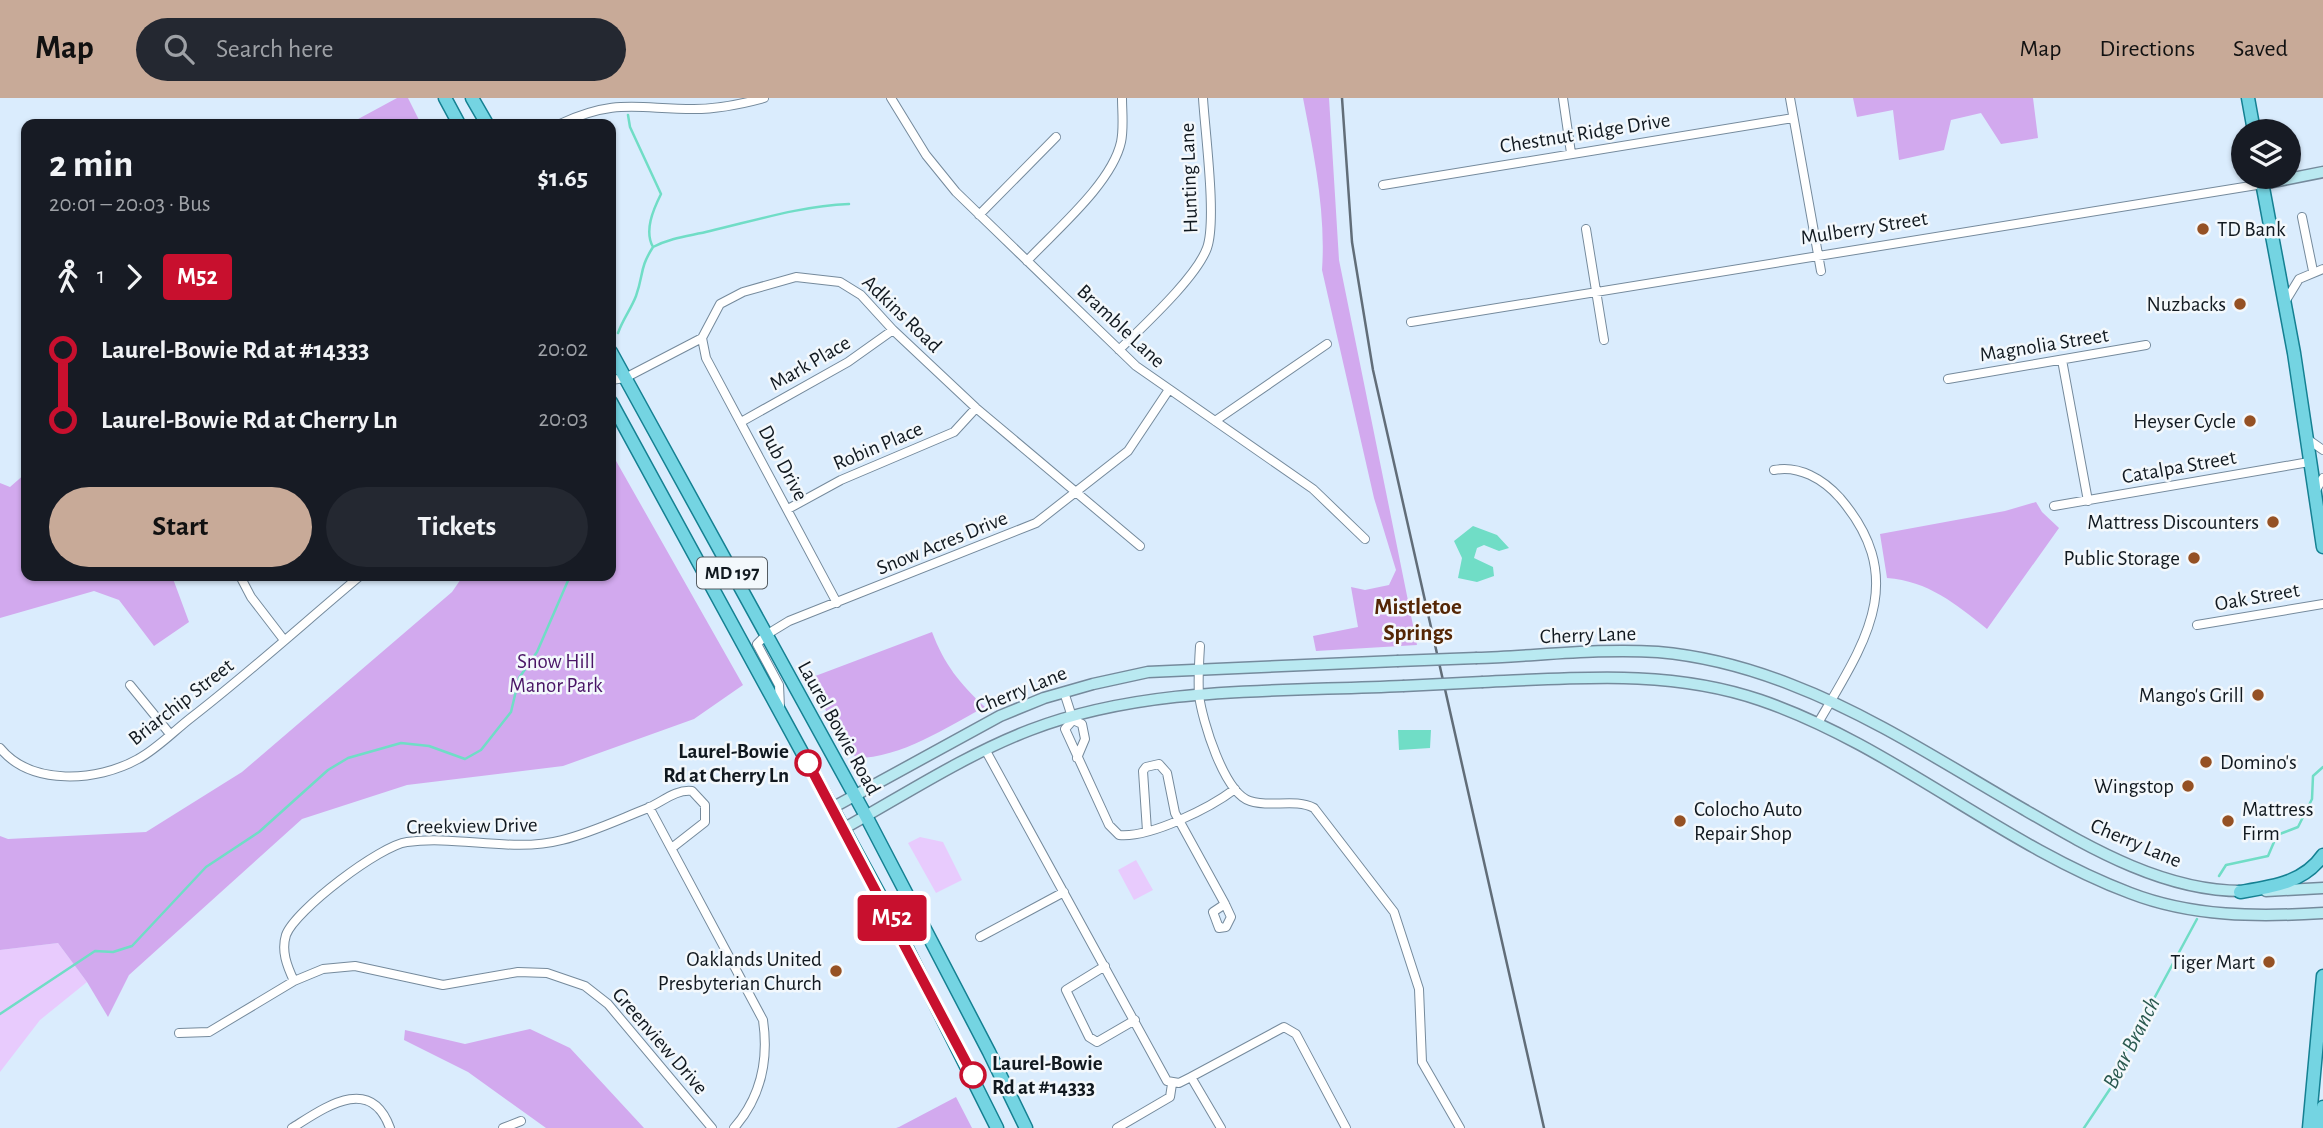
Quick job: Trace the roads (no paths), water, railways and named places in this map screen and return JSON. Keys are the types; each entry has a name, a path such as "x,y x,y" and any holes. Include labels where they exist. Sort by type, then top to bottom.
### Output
{"main road":[{"path":"445,98 457,119"},
{"path":"472,98 484,119"},
{"path":"2248,98 2251,119"},
{"name":"Mulberry Street","path":"2301,175 2323,172"},
{"path":"2264,189 2285,302 2323,547"},
{"name":"Laurel Bowie Road","path":"616,361 866,816 1026,1128"},
{"name":"Laurel Bowie Road","path":"616,411 958,1045 997,1128"},
{"name":"Cherry Lane","path":"832,808 1000,716 1064,692 1129,675 1199,669 1638,652 1678,655 1749,670 1830,702 2088,846 2174,881 2241,892 2323,888"},
{"name":"Cherry Lane","path":"843,829 1029,730 1136,702 1199,696 1620,677 1667,680 1737,693 1818,723 2081,872 2130,893 2224,915 2323,914"},
{"path":"2241,892 2294,879 2313,868 2323,855"},
{"path":"2309,1128 2323,976"},
{"path":"2320,1128 2323,1107"}],"street":[{"path":"573,119 610,105 701,109 764,98"},
{"name":"Bramble Lane","path":"891,98 935,168 979,215 1119,350 1168,391 1313,489 1365,539"},
{"path":"1027,261 1096,187 1113,161 1122,133 1122,98"},
{"name":"Hunting Lane","path":"1119,350 1188,276 1207,247 1210,218 1203,98"},
{"path":"1563,98 1572,153"},
{"path":"1790,98 1821,271"},
{"name":"Chestnut Ridge Drive","path":"1383,185 1793,118"},
{"path":"979,215 1056,137"},
{"name":"Mulberry Street","path":"1410,322 1597,293 2231,185"},
{"path":"2302,218 2313,271"},
{"path":"1586,229 1604,340"},
{"path":"2285,302 2300,279 2313,271 2323,269"},
{"name":"Adkins Road","path":"702,338 720,304 759,285 796,277 822,278 847,285 861,295 893,330 976,408 1140,546"},
{"name":"Mark Place","path":"741,422 848,362 893,330"},
{"path":"616,379 625,378 702,338"},
{"name":"Dub Drive","path":"702,338 706,358 837,604"},
{"path":"1215,421 1327,344"},
{"name":"Magnolia Street","path":"1948,379 2146,345"},
{"path":"2062,360 2088,501"},
{"name":"Snow Acres Drive","path":"766,635 789,621 1030,526 1078,492 1132,446 1168,391"},
{"name":"Robin Place","path":"788,509 841,480 954,432 976,408"},
{"path":"2306,438 2323,450"},
{"name":"Catalpa Street","path":"2054,506 2309,462"},
{"path":"1774,470 1789,467 1801,471 1836,494 1857,522 1872,554 1876,594 1873,618 1860,651 1818,723"},
{"path":"2313,495 2323,478"},
{"path":"243,581 251,597 285,640"},
{"name":"Briarchip Street","path":"0,748 27,771 49,776 69,776 114,769 139,759 354,581"},
{"name":"Oak Street","path":"2197,625 2323,604"},
{"path":"766,635 757,644 779,685 780,711"},
{"path":"1200,646 1199,696 1211,742 1235,789 1249,801 1314,808 1390,905 1419,989 1422,1062 1460,1128"},
{"path":"130,685 170,734"},
{"path":"1064,692 1072,718 1083,724 1085,731 1077,758"},
{"path":"1072,718 1065,729 1077,758 1112,830 1123,835 1147,831 1178,819 1214,804 1235,789"},
{"path":"986,751 1172,1084 1170,1097 1117,1128"},
{"path":"1147,831 1142,776 1146,767 1164,766 1178,819 1225,904"},
{"name":"Creekview Drive","path":"294,981 285,958 285,939 290,927 305,911 387,848 407,842 434,841 517,844 552,842 688,790 698,795 705,805 707,814 704,826 673,847"},
{"path":"649,807 673,847 762,1020 766,1042 762,1076 750,1106 734,1128"},
{"path":"980,937 1064,892"},
{"name":"Greenview Drive","path":"179,1033 201,1034 220,1027 294,981 323,969 347,966 443,985 518,972 560,976 585,986 608,1004 712,1128"},
{"path":"1105,966 1066,990 1089,1037 1097,1042 1135,1020"},
{"path":"1172,1084 1191,1077 1279,1028 1290,1028 1346,1128"},
{"path":"1191,1077 1221,1128"},
{"path":"292,1128 345,1098 366,1101 375,1107 390,1128"},
{"path":"503,1128 522,1121"}],"waterway":[{"path":"618,333 636,296 644,266 653,247 649,227 661,194 630,127 628,115"},
{"path":"653,247 674,239 779,214 849,204"},
{"path":"0,1014 95,951 113,952 132,946 206,867 259,832 328,770 348,758 401,743 429,746 465,759 481,750 511,712 519,678 537,652 568,581"},
{"name":"Bear Branch","path":"2219,876 2226,865 2268,856 2277,835 2298,827 2312,799 2313,776 2323,767"},
{"name":"Bear Branch","path":"2084,1128 2112,1086 2123,1056 2197,919"}],"railway":[{"path":"1342,98 1352,242 1373,370 1544,1128"}],"place":[{"name":"TD Bank","path":"2203,229"},
{"name":"Nuzbacks","path":"2240,304"},
{"name":"Heyser Cycle","path":"2250,421"},
{"name":"Mattress Discounters","path":"2273,522"},
{"name":"Public Storage","path":"2194,558"},
{"name":"Mango's Grill","path":"2258,695"},
{"name":"Domino's","path":"2206,762"},
{"name":"Laurel-Bowie Rd at Cherry Ln","path":"808,763"},
{"name":"Wingstop","path":"2188,786"},
{"name":"Colocho Auto Repair Shop","path":"1680,821"},
{"name":"Mattress Firm","path":"2228,821"},
{"name":"Tiger Mart","path":"2269,962"},
{"name":"Oaklands United Presbyterian Church","path":"836,971"},
{"name":"Laurel-Bowie Rd at #14333","path":"973,1075"}],"district":[{"name":"Mistletoe Springs","path":"1418,620"}],"park label":[{"name":"Snow Hill Manor Park","path":"556,673"}]}
